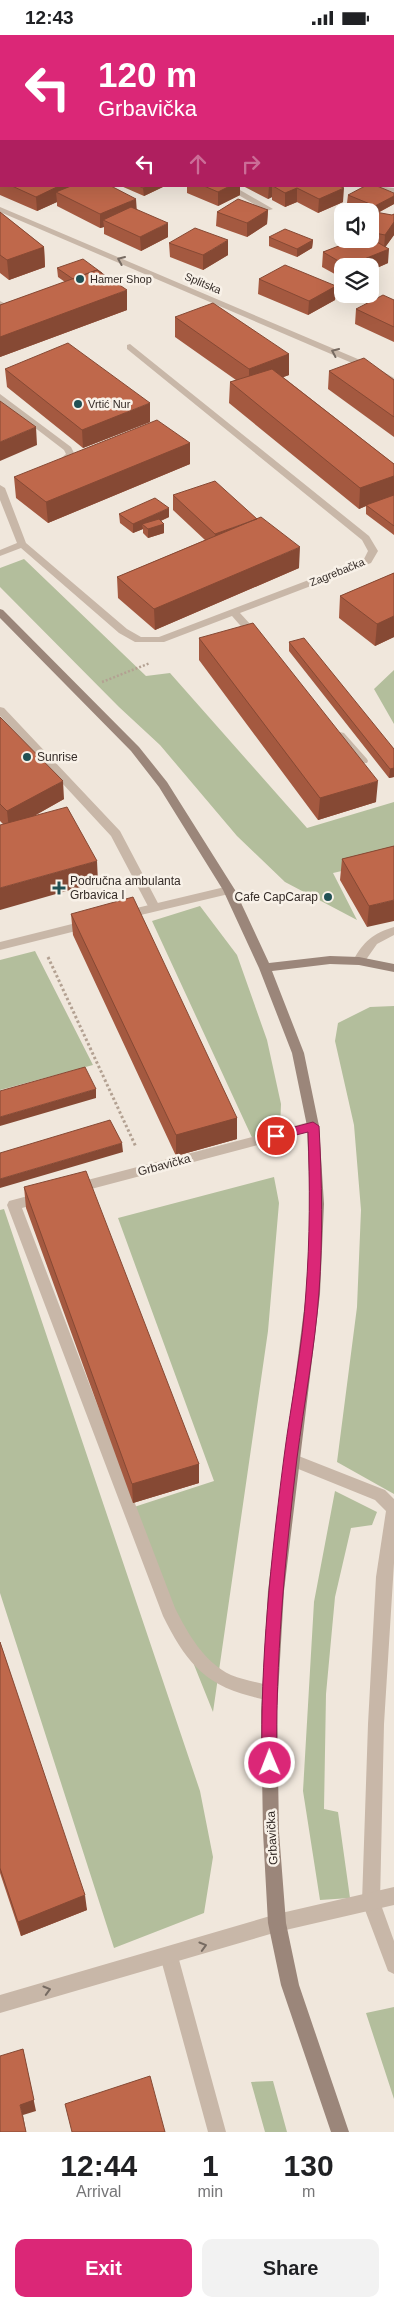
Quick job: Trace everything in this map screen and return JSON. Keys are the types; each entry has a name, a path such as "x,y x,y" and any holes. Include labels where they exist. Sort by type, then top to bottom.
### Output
{"main road":[{"path":"0,613 135,749 163,785 228,890 265,967 330,959 358,961 394,968"},
{"name":"Grbavička","path":"265,967 298,1053 313,1126 317,1204 313,1285 276,1591 270,1693 271,1832 277,1923 290,1985 340,2132"}],"street":[{"path":"229,187 269,209"},
{"name":"Splitska","path":"0,209 343,356 394,381"},
{"path":"0,303 10,309"},
{"path":"0,313 19,306"},
{"name":"Zagrebačka","path":"4,487 22,544 123,631 139,640 160,640 368,561 373,551 371,544 366,538 130,347"},
{"path":"0,397 68,449 71,455 65,462 47,470"},
{"path":"0,553 22,544"},
{"path":"234,611 264,646"},
{"path":"0,709 116,834 154,907"},
{"path":"332,725 363,761"},
{"path":"116,917 228,890"},
{"path":"0,946 96,922"},
{"path":"358,961 366,946 380,935 394,931"},
{"name":"Grbavička","path":"270,1693 224,1680 197,1659 182,1639 168,1611 14,1205 313,1126"},
{"path":"291,1459 380,1495 393,1508 394,1517 383,1587 370,1902 394,1965"},
{"path":"0,2004 277,1923 394,1896"},
{"path":"169,1956 217,2132"}],"path":[{"path":"38,937 146,1170"}],"green space":[{"path":"24,559 146,676 170,673 307,828 394,802 394,859 333,873 357,920 285,882 237,836 160,745 119,707 0,587 0,568"},
{"path":"394,670 394,724 374,689"},
{"path":"200,906 237,955 267,1040 281,1104 280,1129 255,1144 152,921"},
{"path":"35,951 93,1065 0,1090 0,960"},
{"path":"394,1006 394,1494 337,1462 357,1307 361,1210 354,1125 335,1041 338,1023 370,1007"},
{"path":"274,1177 279,1203 268,1331 213,1712 131,1508 214,1481 118,1218"},
{"path":"4,1209 200,1791 213,1857 204,1913 114,1948 0,1593 0,1210"},
{"path":"335,1491 377,1512 372,1525 351,1528 335,1597 326,1694 324,1809 338,1812 350,1898 320,1900 303,1791 314,1602"},
{"path":"394,2007 394,2099 366,2013"},
{"path":"273,2081 287,2132 265,2132 251,2082"}],"building":[{"path":"14,187 57,187 36,197"},
{"path":"68,187 113,187 136,199 100,214 56,192"},
{"path":"206,187 228,187 218,192"},
{"path":"275,187 344,188 319,199 297,188 285,193"},
{"path":"363,187 379,187 394,193 394,196 379,204 368,203 348,195"},
{"path":"238,199 268,210 247,223 217,212"},
{"path":"131,207 168,223 140,237 103,220"},
{"path":"0,212 44,247 7,260 0,255"},
{"path":"379,213 394,214 394,222 385,235 379,234"},
{"path":"195,228 228,240 203,255 169,243"},
{"path":"285,229 313,240 297,249 269,237"},
{"path":"379,243 389,249 367,258 334,258 323,252 334,248 379,248"},
{"path":"83,259 102,273 97,270 73,279 57,268"},
{"path":"285,265 334,285 334,287 309,301 259,279"},
{"path":"97,270 127,290 0,337 0,305"},
{"path":"383,295 394,300 394,327 356,309 368,303 379,303 379,297"},
{"path":"213,303 289,354 249,369 175,317"},
{"name":"Vrtić Nur","path":"68,343 150,403 82,430 5,369"},
{"path":"364,358 394,380 394,417 329,371"},
{"path":"272,369 394,464 394,476 360,488 230,382"},
{"path":"0,401 36,427 0,442"},
{"path":"157,420 190,443 46,502 14,477"},
{"path":"215,481 257,519 215,534 173,495"},
{"path":"394,495 394,526 366,505"},
{"path":"155,498 169,508 133,524 119,514"},
{"path":"261,517 300,547 154,609 117,577"},
{"path":"159,519 164,524 148,529 142,524"},
{"path":"394,573 394,616 377,624 340,596"},
{"path":"253,623 378,781 320,798 199,638"},
{"path":"304,638 394,749 394,768 390,769 289,642"},
{"path":"0,717 63,781 7,811 0,804"},
{"path":"67,807 97,861 0,888 0,825"},
{"path":"394,846 394,900 369,906 342,859"},
{"path":"133,897 237,1118 176,1135 71,914"},
{"path":"85,1067 96,1089 0,1117 0,1091"},
{"path":"110,1120 122,1143 0,1179 0,1153"},
{"path":"86,1171 199,1464 132,1484 24,1187"},
{"path":"0,1642 85,1895 18,1922 0,1868"},
{"path":"23,2049 34,2100 20,2105 26,2132 0,2132 0,2056"},
{"path":"150,2076 165,2132 72,2132 65,2104"}],"place":[{"name":"Hamer Shop","path":"80,279"},
{"name":"Vrtić Nur","path":"78,404"},
{"name":"Sunrise","path":"27,757"},
{"name":"Područna ambulanta Grbavica I","path":"59,888"},
{"name":"Cafe CapCarap","path":"328,897"}],"route":[{"path":"270,1763 269,1711 276,1591 312,1293 317,1204 313,1126 276,1136"}]}
